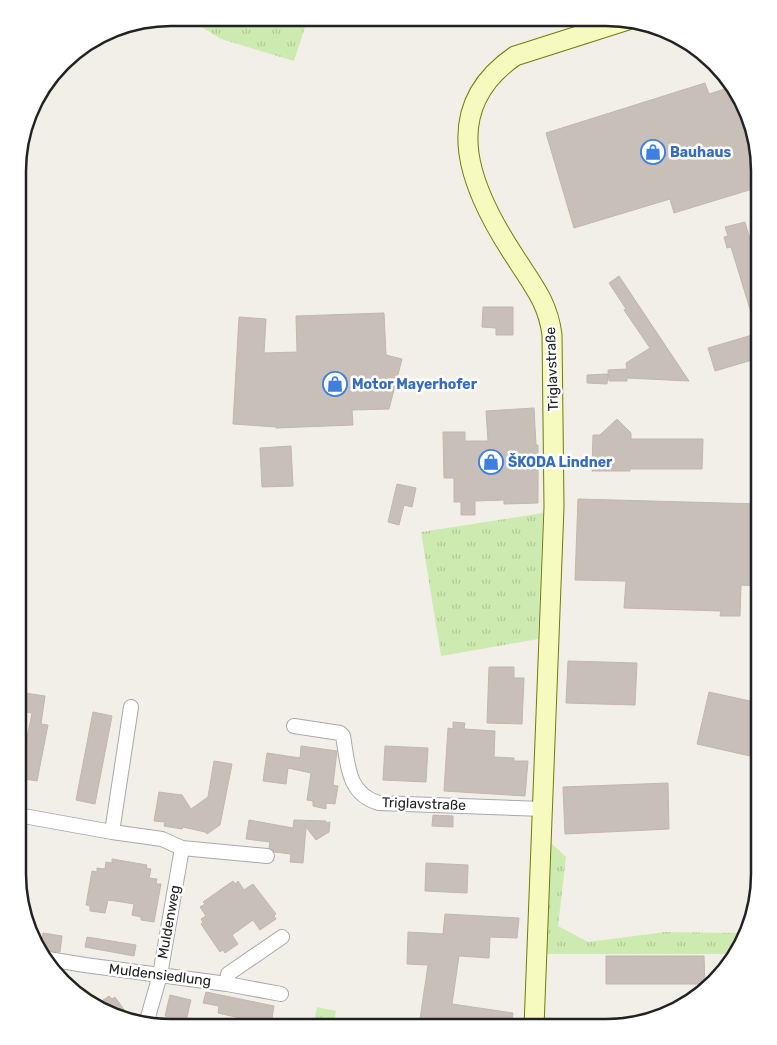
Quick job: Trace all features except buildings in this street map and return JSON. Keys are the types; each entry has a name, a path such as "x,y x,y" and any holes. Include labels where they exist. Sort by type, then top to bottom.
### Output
{"street":[{"name":"Triglavstraße","path":"534,1019 554,507 552,335 547,310 542,298 499,229 478,186 470,164 468,125 472,106 479,92 501,66 515,56 609,26"},
{"path":"112,832 131,707"},
{"name":"Triglavstraße","path":"294,726 340,733 343,736 351,778 356,790 370,801 379,803 543,809"},
{"path":"26,817 162,839 182,848 267,856"},
{"name":"Muldenweg","path":"148,1017 160,975 182,848"},
{"name":"Muldensiedlung","path":"56,960 227,984 228,974 282,937"},
{"path":"227,984 281,994"}],"green space":[{"path":"200,26 305,26 294,61 221,39"},
{"path":"543,513 538,639 441,656 421,532"},
{"path":"550,842 566,857 558,926 588,942 665,932 738,933 726,954 545,954"},
{"path":"317,1007 336,1011 334,1019 315,1019"}],"place":[{"name":"Bauhaus","path":"653,152"},
{"name":"Motor Mayerhofer","path":"335,384"},
{"name":"ŠKODA Lindner","path":"491,462"}]}
